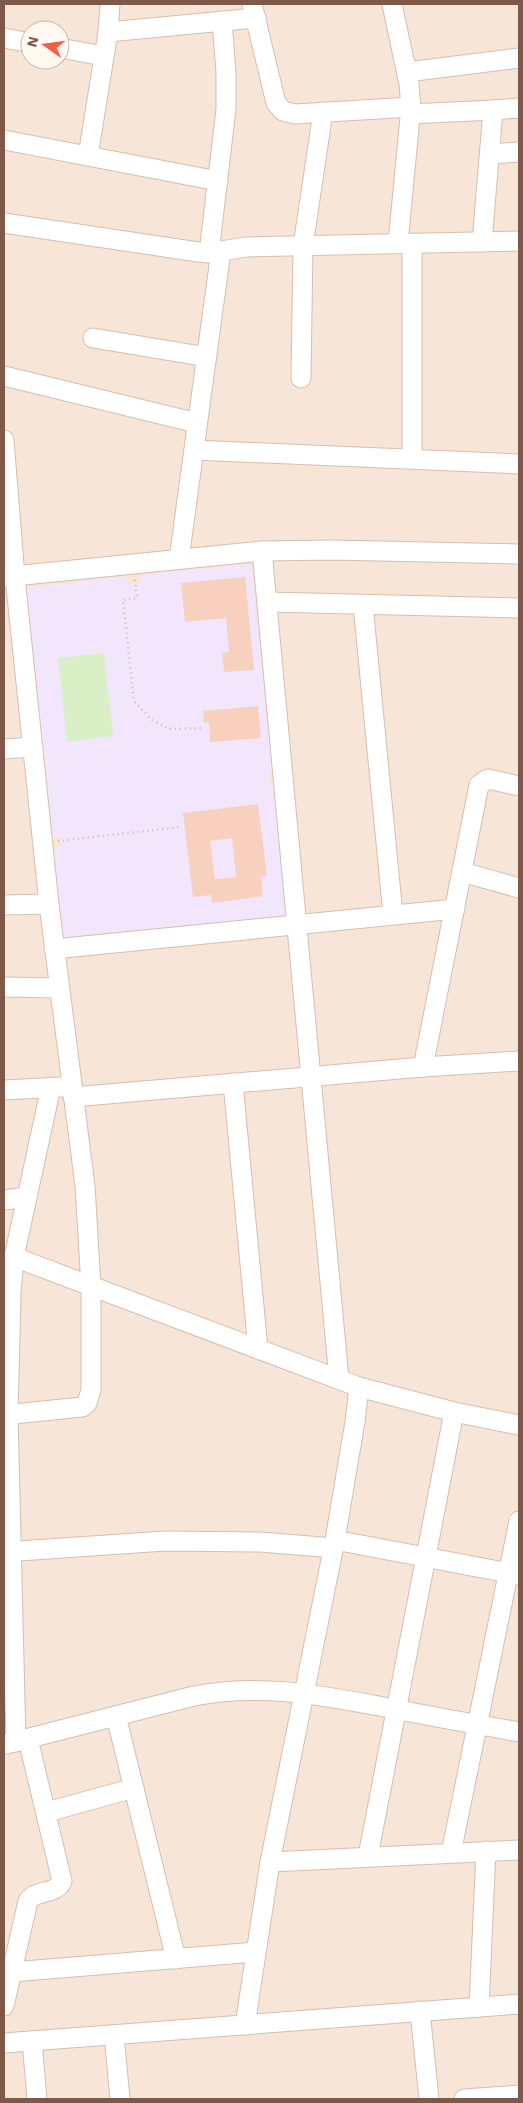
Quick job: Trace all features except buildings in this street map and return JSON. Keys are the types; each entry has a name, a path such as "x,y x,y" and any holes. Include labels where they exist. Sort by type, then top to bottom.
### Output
{"street":[{"path":"88,156 108,32 110,4"},
{"path":"392,4 407,72 411,110 405,243 412,459"},
{"path":"108,32 222,22 254,11 278,108 288,113 519,108"},
{"path":"179,559 207,357 218,181 226,109 226,72 222,22"},
{"path":"4,38 20,40"},
{"path":"70,50 104,56"},
{"path":"407,72 519,58"},
{"path":"482,242 493,110"},
{"path":"301,378 303,246 323,112"},
{"path":"4,140 218,181"},
{"path":"490,154 519,152"},
{"path":"4,223 185,251 215,252 246,247 519,241"},
{"path":"93,338 207,357"},
{"path":"4,376 197,423"},
{"path":"4,440 9,577 34,747 54,949 86,1186 91,1286 91,1390 87,1403 82,1407 6,1415"},
{"path":"194,450 519,464"},
{"path":"9,577 262,551 332,550 519,554"},
{"path":"262,551 340,1379"},
{"path":"267,602 519,608"},
{"path":"363,605 393,915"},
{"path":"4,749 34,747"},
{"path":"422,1067 480,785 488,779 519,786"},
{"path":"462,872 519,888"},
{"path":"4,906 49,904"},
{"path":"54,949 455,909"},
{"path":"4,987 59,988"},
{"path":"4,1090 51,1087 73,1091 233,1083 519,1061"},
{"path":"233,1083 258,1348"},
{"path":"4,2006 28,1900 31,1897 57,1888 62,1881 47,1812 16,1742 7,1551 6,1415 14,1257 51,1087"},
{"path":"4,1200 27,1197"},
{"path":"14,1257 359,1387 454,1412 519,1425"},
{"path":"245,2025 270,1862 335,1544 359,1387"},
{"path":"368,1856 454,1412"},
{"path":"451,1853 478,1725 514,1574 519,1521"},
{"path":"7,1551 165,1541 335,1544 514,1574"},
{"path":"16,1742 213,1692 249,1690 304,1692 519,1732"},
{"path":"116,1716 176,1959"},
{"path":"47,1812 134,1788"},
{"path":"270,1862 519,1850"},
{"path":"480,2007 486,1851"},
{"path":"12,1972 256,1952"},
{"path":"4,2043 519,2004"},
{"path":"420,2011 429,2099"},
{"path":"114,2035 120,2099"},
{"path":"32,2041 37,2099"},
{"path":"464,2099 519,2095"}],"path":[{"path":"137,598 123,600 134,702 152,720 168,729 202,728"},
{"path":"43,843 180,827"}],"shaded area":[{"path":"4,4 519,4 519,2099 4,2099"},
{"path":"251,564 273,772 268,777 269,785 276,789 289,915 63,937 52,852 61,845 61,836 53,837 26,589 123,576 129,584 141,583 140,575"}],"green space":[{"path":"104,653 113,736 67,742 58,658"}]}
